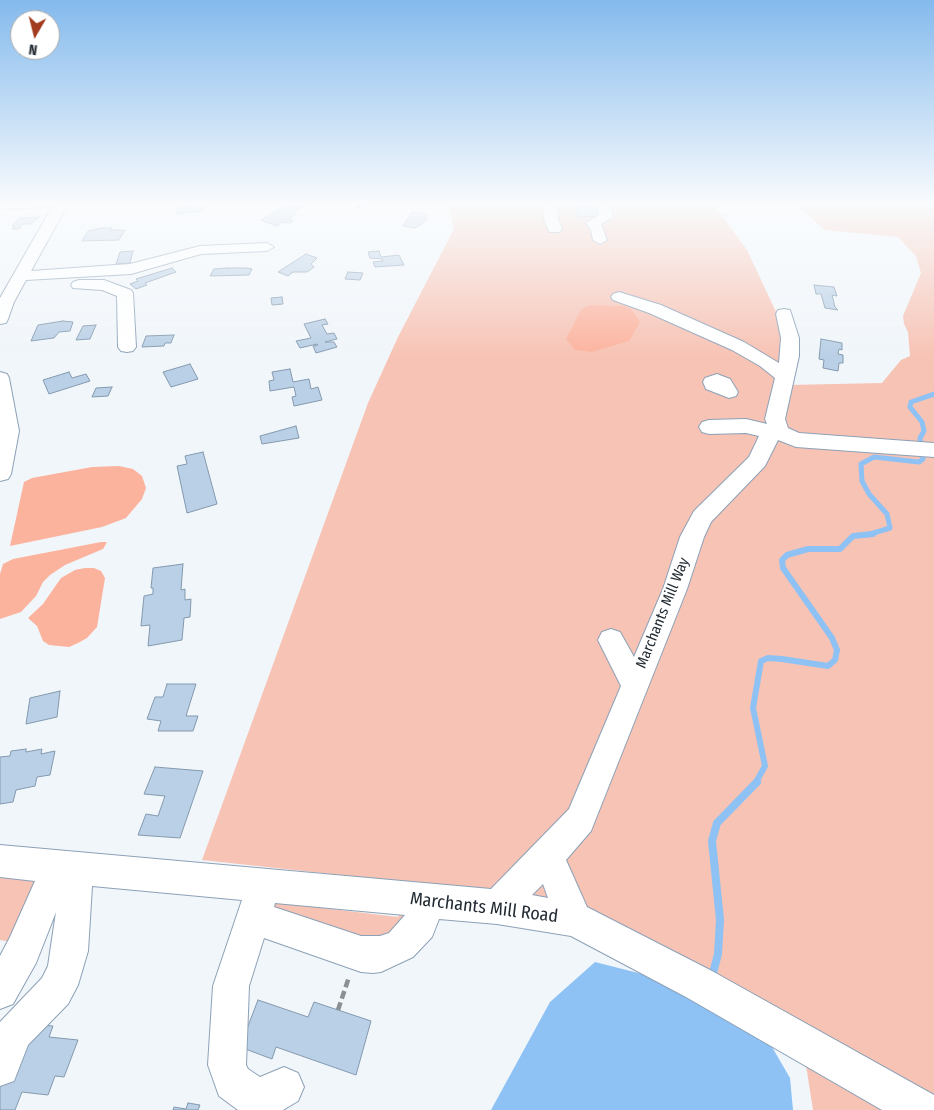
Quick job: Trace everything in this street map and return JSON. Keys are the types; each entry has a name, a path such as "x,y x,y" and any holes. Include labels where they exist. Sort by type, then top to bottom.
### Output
{"street":[{"path":"0,319 16,283 32,254"},
{"path":"16,283 131,269 186,254"},
{"path":"16,283 104,285 125,294 127,347"},
{"path":"619,297 656,309 738,346 766,362 784,376"},
{"name":"Marchants Mill Way","path":"497,907 580,820 675,589 692,538 702,517 758,461 775,432 775,419 781,402 784,376 790,356 784,314"},
{"path":"0,379 4,418 9,431 0,474"},
{"path":"730,392 739,425"},
{"path":"709,427 739,425 775,432 796,440 924,449"},
{"path":"611,640 635,685"},
{"path":"547,856 575,919"},
{"name":"Marchants Mill Road","path":"0,861 68,867 258,900 426,901 497,907 575,919 712,991 921,1110"},
{"path":"0,991 68,867"},
{"path":"0,1067 15,1032 55,991 65,972 70,951 68,867"},
{"path":"284,1087 269,1096 260,1097 239,1088 228,1074 230,995 258,900 358,952 368,955 382,954 401,945 420,925 426,901"}],"path":[{"path":"338,1010 358,952"}],"shaded area":[{"path":"441,254 749,254 792,346 789,385 882,383 901,360 910,356 908,332 903,316 921,273 914,254 934,254 934,1110 813,1110 806,1065 585,932 405,882 202,860 368,403 398,337"},
{"path":"589,305 624,306 631,309 640,322 629,341 592,352 575,350 566,339 581,310"},
{"path":"119,466 133,469 142,476 146,488 142,499 126,518 102,527 10,546 24,482 32,478 92,467"},
{"path":"107,542 103,549 65,565 50,575 43,582 36,596 21,612 0,619 0,574 3,564 13,559"},
{"path":"94,568 101,571 105,578 97,627 87,638 69,647 49,645 43,641 37,626 28,618 43,604 61,578 75,570"},
{"path":"0,872 37,880 18,943 0,940"},
{"path":"276,896 281,903 398,917 401,912 405,913 407,923 373,943 273,909"}],"water":[{"path":"595,962 654,977 768,1040 790,1078 793,1110 491,1110 550,1002"}],"building":[{"path":"119,254 132,254 130,263 116,264"},
{"path":"306,254 317,258 311,264 314,267 307,272 293,272 288,276 278,272"},
{"path":"369,254 380,254 381,257 399,255 404,265 375,267 373,262 383,261 382,259 370,258"},
{"path":"172,268 176,272 145,283 147,285 136,289 130,284 138,281 136,279"},
{"path":"214,269 252,269 249,275 210,276"},
{"path":"348,272 363,273 360,280 345,279"},
{"path":"814,285 834,287 837,296 832,295 835,307 838,310 825,308 821,294 816,294"},
{"path":"282,297 283,304 272,305 271,298"},
{"path":"325,319 328,324 322,325 327,334 334,333 337,339 325,342 334,342 337,347 316,353 313,346 317,344 300,348 296,341 311,338 304,324"},
{"path":"63,321 73,322 70,331 59,332 54,338 31,341 38,325"},
{"path":"96,325 90,339 76,340 83,326"},
{"path":"174,335 171,343 165,343 164,346 142,347 146,336"},
{"path":"821,339 842,343 842,350 839,349 838,354 843,355 843,363 839,363 838,371 823,368 824,360 819,359"},
{"path":"190,364 198,379 171,387 163,372"},
{"path":"290,369 293,382 309,379 311,389 318,387 322,400 294,406 292,397 296,396 294,387 270,391 269,381 274,380 272,372"},
{"path":"69,372 72,378 86,374 90,381 49,394 43,380"},
{"path":"112,387 108,396 92,397 96,388"},
{"path":"296,426 299,438 262,444 260,436"},
{"path":"203,452 217,504 187,513 177,466 187,464 185,456"},
{"path":"183,564 181,590 185,589 185,600 191,599 190,617 184,618 182,640 148,646 150,625 141,626 144,596 153,594 153,588 151,588 153,568"},
{"path":"167,684 196,684 186,716 198,716 193,731 158,731 161,721 147,719 155,697 163,697"},
{"path":"60,691 57,717 26,724 30,698"},
{"path":"26,749 26,752 42,749 41,754 55,751 50,775 37,777 35,786 16,790 13,802 0,804 0,757 10,756 11,751"},
{"path":"155,767 203,771 180,838 138,835 146,814 158,816 165,796 144,794"},
{"path":"258,1000 308,1017 314,1002 371,1021 356,1075 276,1047 272,1059 240,1047"},
{"path":"41,1025 53,1026 49,1037 78,1040 64,1077 55,1076 48,1095 22,1092 15,1110 0,1110 0,1084 21,1035 36,1037"},
{"path":"188,1103 200,1105 198,1110 173,1110 174,1107 186,1109"}],"waterway":[{"path":"869,534 890,528 887,514 869,494 862,481 861,464 874,457 919,462 923,459 920,438 924,431 922,422 910,407 911,402 934,394"},
{"path":"755,784 765,766 753,708 761,661 768,658 782,659 828,666 835,660 837,650 832,638 783,568 782,560 787,555 808,549 840,549 853,536 869,534"},
{"path":"869,534 873,534"},
{"path":"712,977 718,954 720,920 712,841 717,823 757,782"}]}
